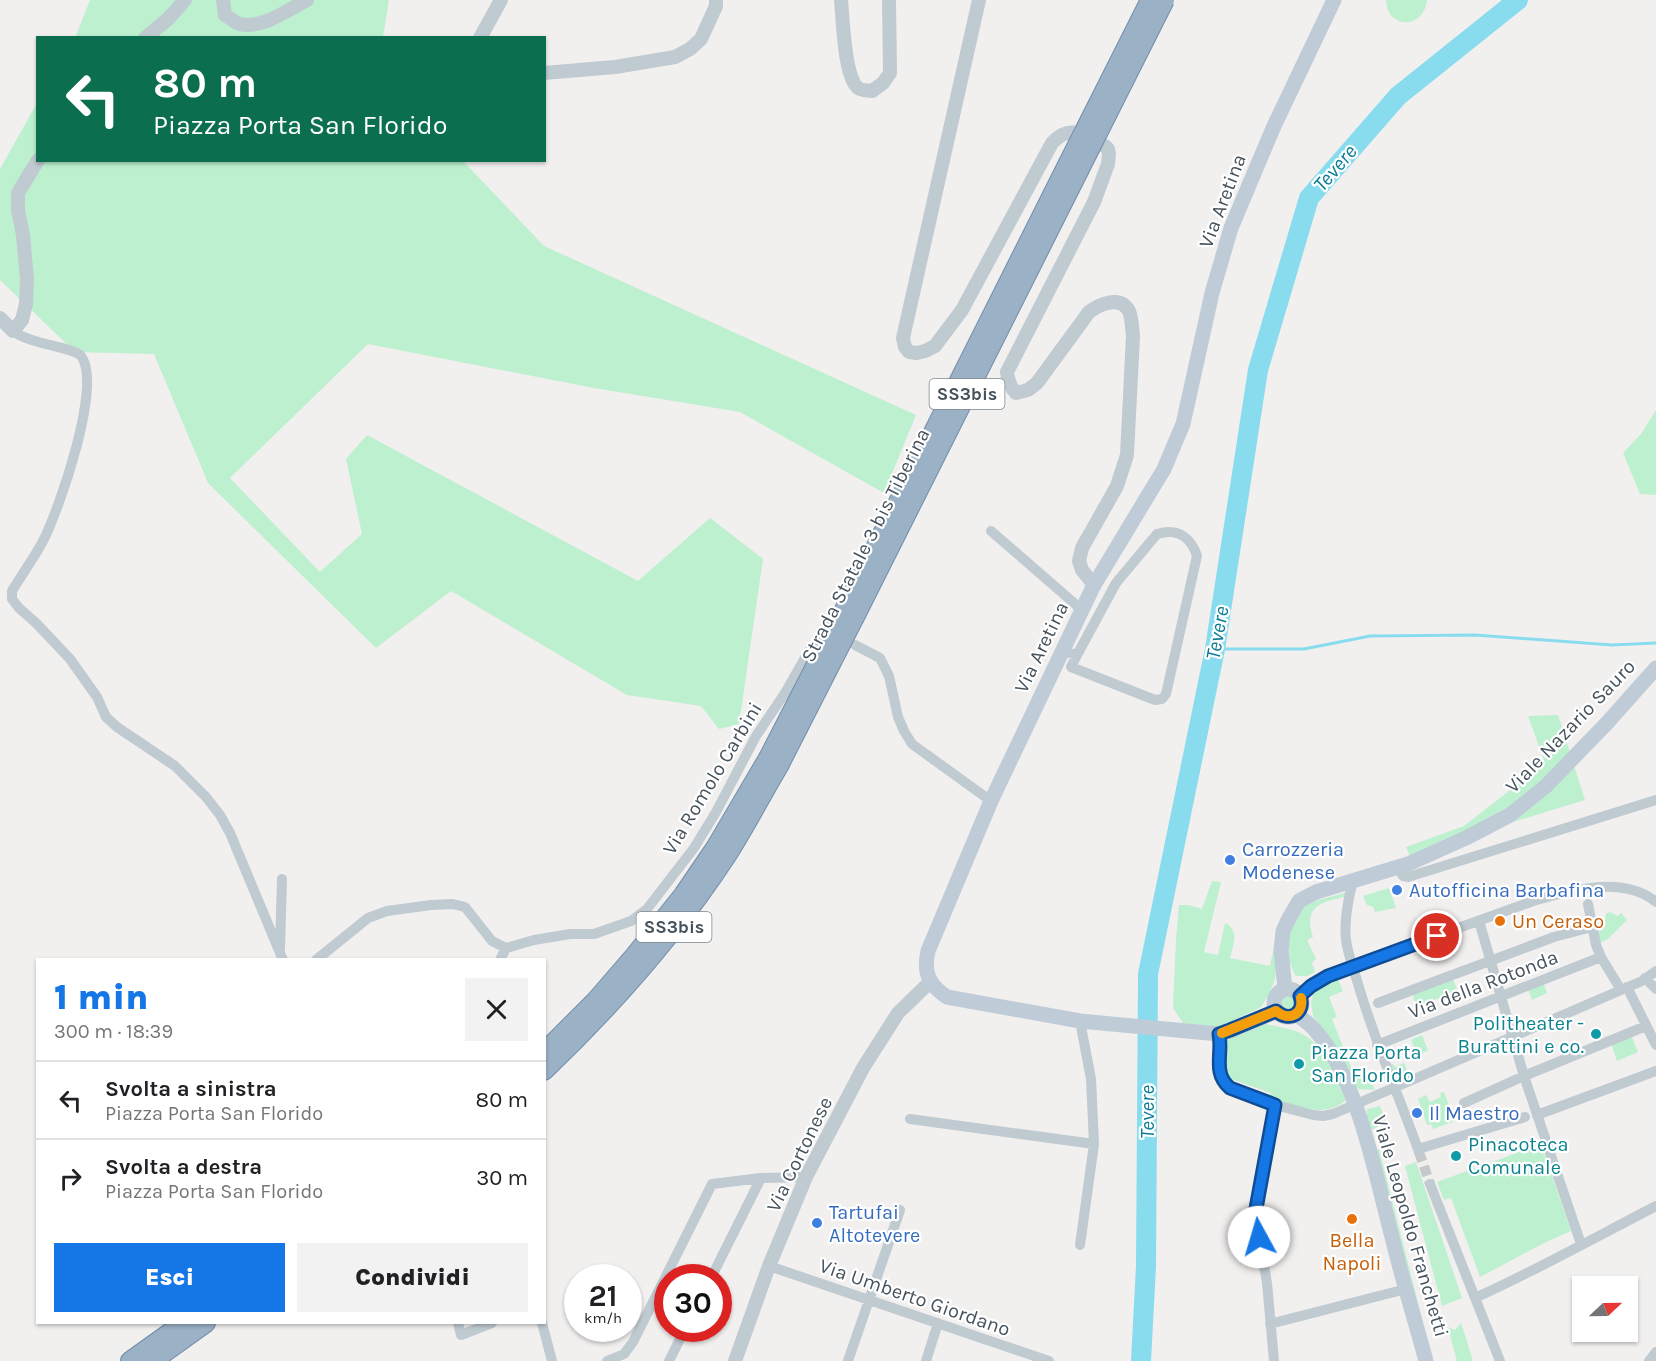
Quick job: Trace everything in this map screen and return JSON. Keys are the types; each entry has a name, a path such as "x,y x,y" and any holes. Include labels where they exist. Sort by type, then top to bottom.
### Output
{"highway":[{"name":"Strada Statale 3 bis Tiberina","path":"546,1069 644,965 693,904 726,856 1073,168 1150,0"},
{"name":"Strada Statale 3 bis Tiberina","path":"1073,168 1165,0"},
{"name":"Strada Statale 3 bis Tiberina","path":"546,1050 634,956 682,895 773,762"},
{"path":"130,1361 182,1324"},
{"path":"153,1361 205,1324"}],"main road":[{"name":"Via Aretina","path":"930,982 926,965 928,951 991,801 1070,653 1082,610 1164,469 1183,424 1212,293 1230,228 1274,126 1334,0"},
{"name":"Viale Nazario Sauro","path":"1285,988 1281,951 1283,931 1299,901 1316,892 1397,867 1466,838 1510,815 1531,799 1607,723 1656,668"},
{"path":"930,982 938,991 955,999 1080,1021 1201,1033 1219,1034 1276,1011"},
{"path":"1285,988 1294,990 1300,996 1302,1006 1296,1014 1288,1017 1276,1011 1274,998 1280,990 1285,988"},
{"name":"Viale Leopoldo Franchetti","path":"1296,1014 1313,1027 1340,1066 1367,1142 1426,1361"}],"street":[{"path":"147,36 168,19 185,0"},
{"path":"223,0 225,15 238,24 254,24 268,21 307,0"},
{"path":"481,36 501,0"},
{"path":"546,74 615,68 675,57 690,49 701,39 717,0"},
{"path":"842,0 847,62 852,82 860,90 872,91 883,83 890,73 889,0"},
{"path":"979,0 903,338 909,352 917,353 935,346 962,310 1052,143 1058,137 1066,132 1073,132 1105,146 1109,154 1108,164 1094,202 1007,372 1011,388 1016,393 1022,393 1037,383 1089,312 1097,306 1113,302 1123,305 1129,311 1133,336 1127,455 1117,486 1082,548 1079,561 1082,570 1095,585"},
{"path":"13,331 22,320 26,304 27,279 18,193 37,162"},
{"path":"0,318 19,336 75,352 81,356 86,380 79,439 68,478 44,540 12,591 12,599 70,659 97,697 106,717 175,766 206,797 220,815 230,833 282,956"},
{"path":"991,531 1082,610"},
{"path":"1167,531 1186,537 1193,545 1197,555 1166,694 1162,699 1155,700 1071,667 1070,653 1116,583 1157,534 1167,531"},
{"path":"855,645 880,658 889,676 898,717 912,744 991,801"},
{"name":"Via Romolo Carbini","path":"506,948 534,940 570,934 594,934 631,921 647,909 694,848 716,812 756,736 785,693 809,651"},
{"path":"1397,867 1403,876 1408,877 1656,800"},
{"path":"282,879 282,956"},
{"path":"1353,881 1349,894 1346,934 1348,953 1377,1045 1396,1087 1419,1150 1533,1115 1656,1071"},
{"path":"1300,996 1311,986 1353,966 1536,900 1565,893 1587,896 1609,886 1637,890 1656,902"},
{"path":"1587,896 1592,927 1601,957 1624,989 1656,1045"},
{"path":"318,958 368,918 387,911 431,904 453,904 465,908 492,941 506,948 501,958"},
{"path":"1479,921 1533,1115 1581,1244"},
{"path":"1365,1008 1554,937 1592,927"},
{"name":"Via della Rotonda","path":"1377,1045 1601,957"},
{"path":"1219,1034 1221,1044 1219,1070 1224,1083 1230,1088 1275,1105 1323,1116 1333,1114 1512,1038 1624,989 1656,971"},
{"path":"1646,978 1656,989"},
{"name":"Via Cortonese","path":"735,1361 769,1266 806,1177 863,1068 898,1013 930,982"},
{"path":"1080,1021 1091,1079 1094,1144 1080,1245"},
{"path":"1464,1103 1646,1026"},
{"path":"1274,1361 1267,1283 1255,1214 1275,1105"},
{"path":"910,1119 1094,1144"},
{"path":"607,1361 624,1354 633,1342 712,1184 761,1178 806,1177"},
{"path":"718,1264 761,1178"},
{"path":"1430,1184 1500,1361"},
{"path":"1475,1299 1656,1206"},
{"path":"848,1361 900,1210"},
{"name":"Via Umberto Giordano","path":"769,1266 1049,1361"},
{"path":"1270,1324 1406,1289"},
{"path":"926,1361 938,1323"},
{"path":"458,1324 461,1335 489,1324"},
{"path":"542,1324 552,1361"},
{"path":"669,1361 678,1342"},
{"path":"1649,1361 1656,1352"}],"green space":[{"path":"90,0 389,0 383,36 76,36"},
{"path":"1386,0 1427,1 1419,17 1405,22 1398,21 1392,16"},
{"path":"36,105 36,162 464,162 544,246 916,415 884,493 740,412 594,388 368,344 230,478 320,572 362,534 346,459 367,435 638,581 710,518 763,559 739,724 719,729 701,706 627,695 451,591 376,648 208,483 154,354 75,352 0,280 0,169"},
{"path":"1656,410 1656,495 1640,494 1623,453 1641,434"},
{"path":"1558,715 1585,800 1487,830 1411,859 1406,847 1464,826 1545,763 1528,716"},
{"path":"1212,881 1221,882 1204,952 1218,955 1225,923 1230,926 1234,934 1230,958 1270,966 1273,951 1277,951 1274,982 1261,1007 1218,1027 1183,1023 1173,1008 1179,905 1202,909"},
{"path":"1389,888 1396,908 1375,912 1373,907 1367,905 1363,896"},
{"path":"1345,893 1345,897 1321,904 1312,912 1310,927 1313,937 1307,940 1316,959 1312,963 1315,972 1307,976 1296,976 1286,951 1288,931 1302,907"},
{"path":"1610,912 1618,916 1621,913 1627,920 1608,939 1598,944 1593,924 1605,920 1606,913"},
{"path":"1452,977 1458,991 1416,1007 1412,992"},
{"path":"1338,979 1343,991 1329,997 1337,1017 1332,1019 1353,1072 1365,1067 1375,1090 1355,1087 1326,1032 1313,1016 1311,1002 1314,990"},
{"path":"1543,982 1547,993 1532,1000 1528,989"},
{"path":"1288,992 1295,995 1298,1002 1295,1009 1288,1012 1281,1009 1278,1002 1281,995"},
{"path":"1261,1023 1298,1032 1315,1044 1328,1061 1346,1100 1328,1109 1309,1109 1269,1099 1271,1093 1234,1080 1233,1083 1225,1070 1224,1036"},
{"path":"1422,1035 1428,1050 1418,1056 1411,1040"},
{"path":"1631,1035 1638,1052 1617,1061 1611,1043"},
{"path":"1404,1063 1410,1077 1399,1080 1391,1065 1395,1067"},
{"path":"1444,1092 1455,1121 1433,1129 1431,1124 1427,1125 1418,1099 1426,1095 1430,1102 1441,1097 1440,1093"},
{"path":"1380,1106 1386,1122 1372,1130 1367,1118 1367,1109"},
{"path":"1541,1144 1571,1231 1480,1277 1451,1198 1444,1200 1437,1182"},
{"path":"1379,1149 1423,1322 1419,1323 1375,1150"},
{"path":"1416,1162 1462,1298 1442,1306 1405,1166"},
{"path":"1461,1323 1473,1361 1457,1361 1448,1327 1455,1330"}],"waterway":[{"name":"Tevere","path":"1141,1361 1146,1266 1148,974 1215,649 1258,370 1309,198 1398,96 1518,0"},
{"path":"1215,649 1304,649 1370,636 1475,635 1612,645 1656,643"}],"tunnel":[{"path":"1419,1152 1430,1184"}],"slow traffic":[{"path":"1222,1033 1276,1011 1284,1016 1293,1016 1302,1006 1301,998"}],"place":[{"name":"Carrozzeria Modenese","path":"1230,860"},
{"name":"Autofficina Barbafina","path":"1397,890"},
{"name":"Un Ceraso","path":"1500,921"},
{"name":"Politheater - Burattini e co.","path":"1596,1034"},
{"name":"Piazza Porta San Florido","path":"1299,1064"},
{"name":"Il Maestro","path":"1417,1113"},
{"name":"Pinacoteca Comunale","path":"1456,1156"},
{"name":"Bella Napoli","path":"1352,1219"},
{"name":"Tartufai Altotevere","path":"817,1223"}],"route":[{"path":"1259,1237 1255,1214 1275,1105 1230,1088 1224,1083 1219,1070 1221,1044 1219,1034 1276,1011 1284,1016 1293,1016 1302,1006 1300,996 1328,976 1437,936"}]}
